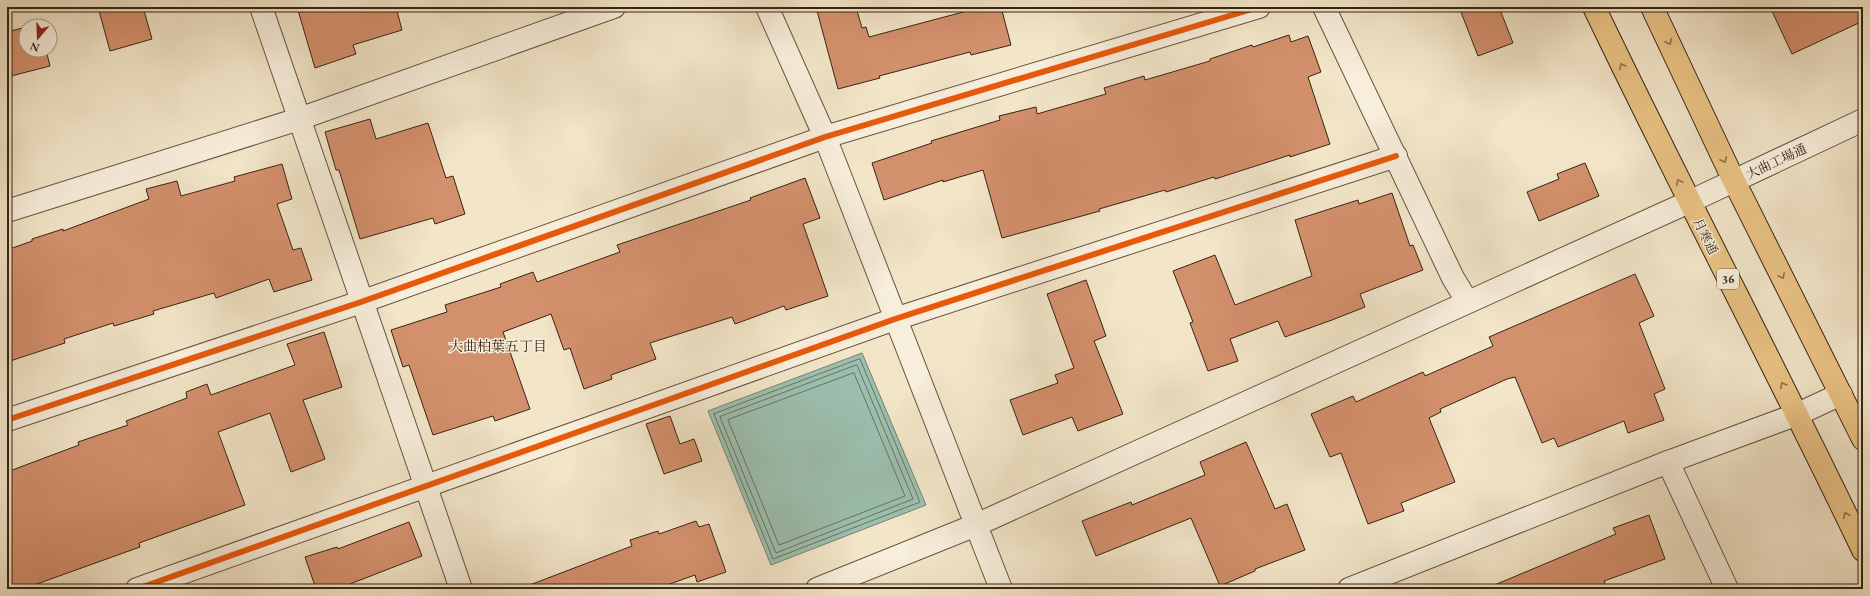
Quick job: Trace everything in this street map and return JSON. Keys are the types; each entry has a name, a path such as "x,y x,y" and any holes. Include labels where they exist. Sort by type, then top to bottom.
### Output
{"highway":[{"name":"月寒通","path":"1594,7 1689,202 1798,414 1863,550"},
{"path":"1652,7 1734,181 1863,439"}],"street":[{"path":"261,7 361,302 461,589"},
{"path":"7,211 299,119 614,7"},
{"path":"767,7 825,137 1001,589"},
{"path":"7,420 361,302 825,137 1259,7"},
{"path":"1324,7 1453,278 1467,301"},
{"name":"大曲工場通","path":"817,589 976,525 1467,301 1689,202 1863,120"},
{"path":"137,589 895,319 1396,156"},
{"path":"1349,589 1668,462 1798,414 1841,394"},
{"path":"1668,462 1727,589"}],"water":[{"path":"862,353 926,505 771,565 708,411"}],"building":[{"path":"98,7 143,7 152,39 110,51"},
{"path":"297,7 396,7 402,30 353,45 356,54 315,68"},
{"path":"816,7 856,7 862,28 866,27 869,37 982,7 1001,7 1011,45 971,55 970,52 879,76 880,78 838,89"},
{"path":"1459,7 1499,7 1513,43 1478,56"},
{"path":"1770,7 1863,7 1863,21 1792,54"},
{"path":"18,29 18,58 48,58 50,66 7,77 7,32"},
{"path":"1289,35 1291,42 1308,36 1321,72 1308,77 1330,144 1215,179 1214,177 1166,192 1165,190 1099,209 1100,211 1002,238 983,170 943,182 943,180 884,200 872,163 932,143 931,141 1000,120 999,116 1036,107 1037,114 1106,94 1104,88 1144,76 1145,80 1210,61 1210,59 1252,45 1253,47"},
{"path":"370,119 376,139 428,123 446,178 453,176 465,214 435,224 433,218 360,239 339,170 336,170 325,132"},
{"path":"1585,163 1599,196 1539,221 1527,192 1559,179 1557,174"},
{"path":"282,164 292,199 277,204 293,250 301,248 312,280 274,292 269,279 216,298 214,293 153,311 154,314 114,326 113,323 64,339 65,343 7,362 7,250 32,241 32,239 63,229 63,231 149,199 146,189 177,181 181,196 235,181 234,177"},
{"path":"805,178 820,218 803,224 828,296 786,310 784,306 735,324 732,317 650,343 656,359 611,375 612,379 584,389 570,348 564,350 551,314 503,332 530,409 495,421 493,416 433,435 409,365 403,367 391,330 447,312 445,305 501,287 500,284 533,272 537,282 620,252 617,245 751,200 750,198"},
{"path":"1392,193 1410,246 1413,245 1423,270 1360,294 1365,307 1285,337 1278,321 1230,339 1238,361 1208,371 1190,323 1193,322 1173,271 1215,255 1235,305 1312,276 1295,220 1358,200 1359,204"},
{"path":"1635,274 1654,316 1639,323 1665,389 1654,394 1664,420 1628,433 1624,421 1558,447 1554,438 1542,443 1515,377 1507,379 1440,409 1441,412 1429,418 1455,482 1401,503 1404,511 1368,524 1341,453 1330,457 1311,414 1353,396 1356,402 1423,372 1425,376 1493,346 1489,337"},
{"path":"1086,280 1106,336 1094,341 1123,414 1078,431 1072,417 1023,435 1010,400 1058,383 1055,375 1074,368 1047,294"},
{"path":"324,332 342,387 303,400 325,459 291,472 270,413 218,432 245,505 139,543 140,547 23,589 13,589 7,572 7,472 79,445 78,442 128,425 126,421 187,398 186,392 207,384 211,395 295,365 287,344"},
{"path":"670,416 680,444 694,439 702,461 664,474 646,424"},
{"path":"1246,442 1275,509 1287,504 1305,550 1255,569 1255,571 1220,586 1191,518 1096,556 1082,521 1131,502 1132,505 1205,475 1200,462"},
{"path":"1649,515 1665,559 1604,581 1607,589 1485,589 1616,534 1613,528"},
{"path":"696,521 699,527 709,524 726,572 697,582 695,575 656,589 527,589 527,586 632,546 630,540 658,531 659,534"},
{"path":"409,522 422,556 350,584 352,589 316,589 305,557 337,547 338,549"}],"cycle path":[{"path":"7,420 361,302 825,137 1259,7"},
{"path":"137,589 895,319 1396,156"}],"district":[{"name":"大曲柏葉五丁目","path":"498,346"}]}
